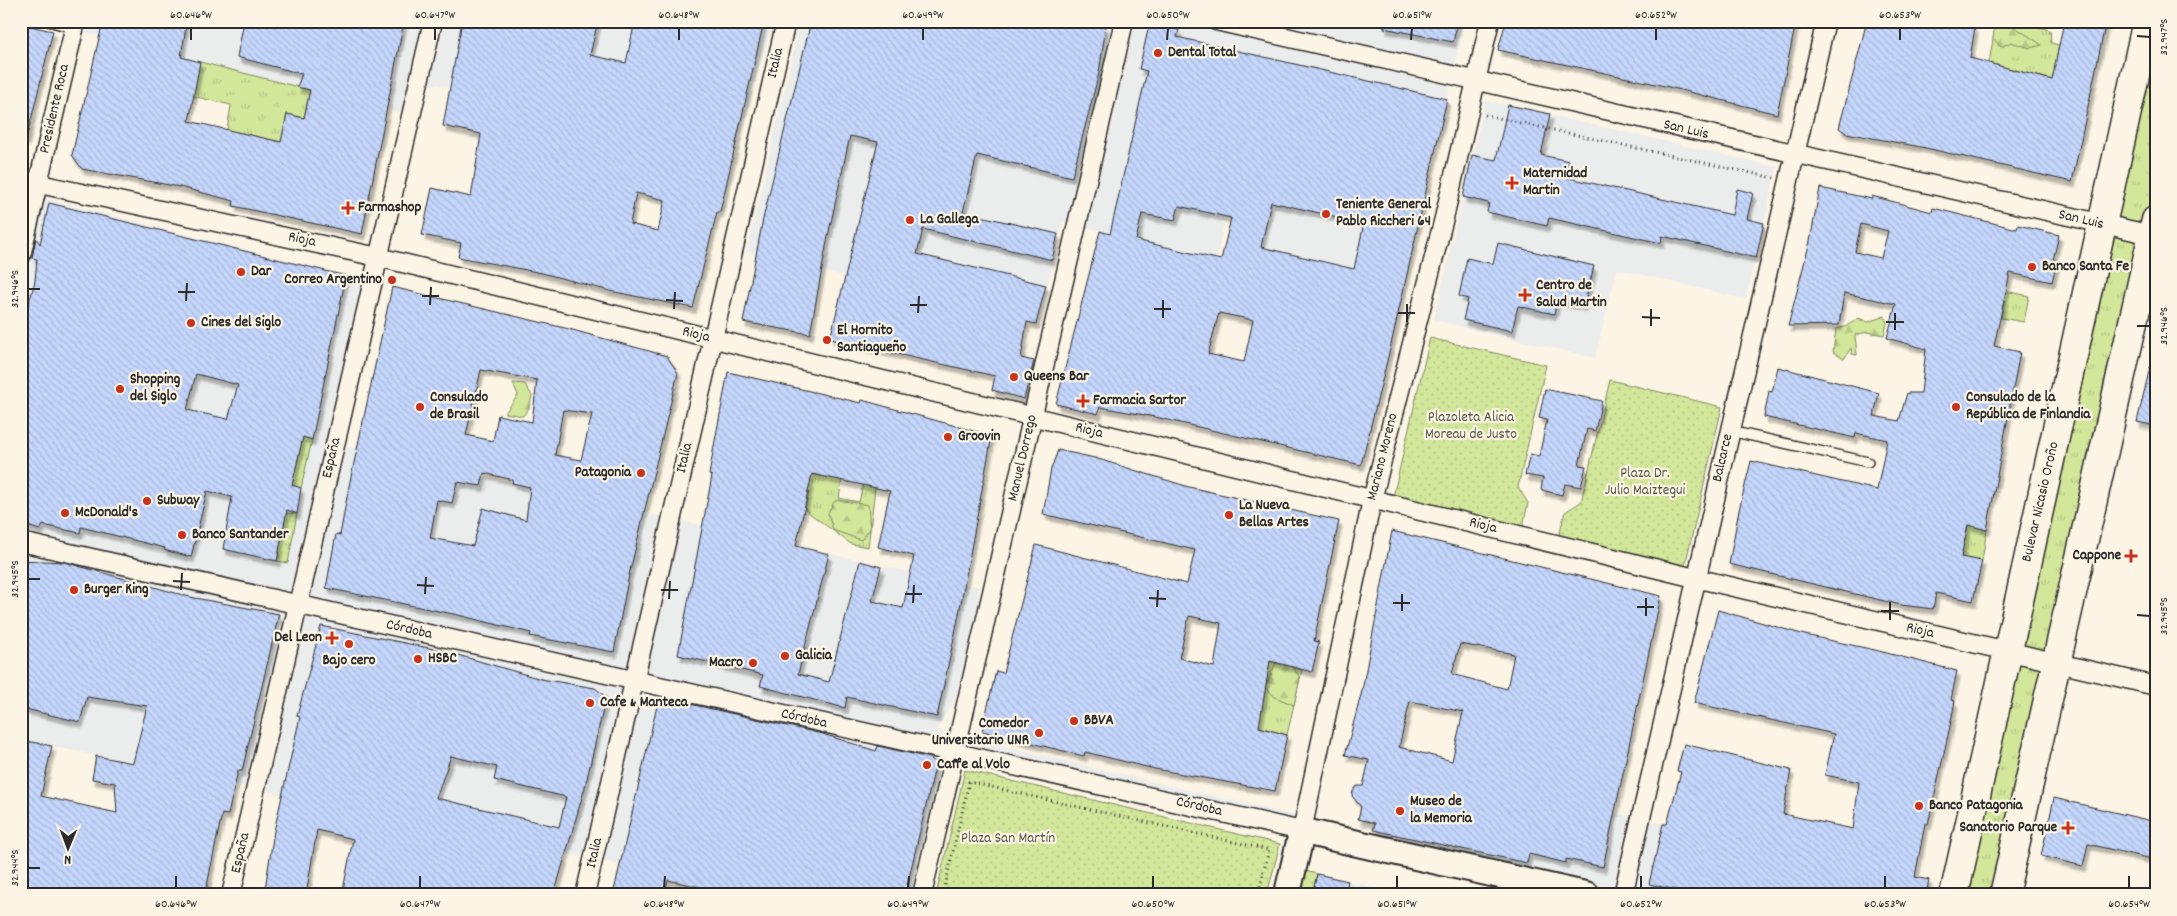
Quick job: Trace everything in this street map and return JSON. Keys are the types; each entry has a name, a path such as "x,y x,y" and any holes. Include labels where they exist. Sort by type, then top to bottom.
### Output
{"main road":[{"name":"Bulevar Nicasio Oroño","path":"1954,895 2147,21"},
{"path":"2004,895 2155,230"},
{"name":"Mariano Moreno","path":"1287,895 1302,831"},
{"name":"Córdoba","path":"1302,831 1587,895"}],"street":[{"name":"España","path":"231,895 433,21"},
{"name":"Italia","path":"585,895 786,21"},
{"name":"Manuel Dorrego","path":"922,895 1124,21"},
{"name":"San Luis","path":"1216,21 2103,226 2155,230"},
{"name":"Mariano Moreno","path":"1302,831 1372,500 1490,21"},
{"name":"Balcarce","path":"1623,895 1793,154 1826,21"},
{"name":"Presidente Roca","path":"21,256 30,182 75,24"},
{"name":"Rioja","path":"30,182 378,257 1695,578 2156,686"},
{"name":"Córdoba","path":"21,542 1302,831"}],"lane":[{"path":"48,21 75,24"},
{"path":"1729,431 1868,462"}],"path":[{"path":"1469,111 1770,177"},
{"path":"943,895 969,782 1269,850 1258,895"}],"shaded area":[{"path":"39,21 1465,21 1404,280 1226,239 1244,160 1293,165 1315,68 1264,57 1216,259 1063,222 1038,324 747,252 797,36 770,32 735,152 419,81 399,113"},
{"path":"1485,100 1777,167 1746,299 1617,269 1595,358 1434,320"},
{"path":"21,192 383,285 335,444 979,587 976,661 937,730 1288,814 1434,844 1449,778 1929,880 1924,895 1525,895 955,753 922,895 766,895 21,740"},
{"path":"1317,874 1407,895 1312,895"}],"green space":[{"path":"1996,21 2017,21 2050,30 2051,43 2059,45 2055,66 2085,74 2091,90 1989,63"},
{"path":"1999,21 2007,22 2042,45 2030,48 2011,42 2001,47 1993,38 1995,26"},
{"path":"2156,21 2156,220 2004,895 1954,895"},
{"path":"200,62 310,90 304,118 287,114 281,142 227,130 231,105 192,96"},
{"path":"2006,291 2029,296 2024,322 2001,318"},
{"path":"1885,316 1887,324 1884,335 1867,332 1855,335 1857,355 1852,354 1851,348 1844,359 1833,352 1836,329 1845,327 1859,318 1868,322"},
{"name":"Plazoleta Alicia Moreau de Justo","path":"1430,338 1546,365 1518,487 1528,503 1523,527 1393,497"},
{"name":"Plaza Dr. Julio Maiztegui","path":"1610,380 1722,407 1685,566 1559,535 1565,512 1581,502"},
{"path":"513,383 525,384 532,396 529,408 523,416 505,413 518,395"},
{"path":"303,436 312,440 301,488 292,485"},
{"path":"810,474 842,480 839,498 859,502 863,485 875,488 868,547 851,544 805,510 809,492 771,485"},
{"path":"838,500 868,505 870,529 861,540 833,530 828,513 834,502"},
{"path":"286,513 297,514 288,563 277,561"},
{"path":"1968,525 1987,530 1982,561 1961,557"},
{"path":"1217,648 1302,670 1287,735 1259,727"},
{"path":"1276,663 1293,667 1300,678 1294,705 1275,697 1265,687"},
{"name":"Plaza San Martín","path":"965,770 1280,844 1267,895 936,895"},
{"path":"1305,871 1317,874 1312,895 1300,895"}],"building":[{"path":"103,21 187,21 181,57 200,62 189,121 281,142 287,114 304,118 310,90 297,87 302,74 237,57 244,21 404,21 362,234 233,206 234,201 180,187 82,169 72,155"},
{"path":"462,21 598,21 590,55 626,63 635,21 764,21 720,212 717,212 693,308 610,291 542,273 458,257 461,243 422,235 432,188 471,197 481,134 443,126","holes":["636,193 665,200 658,231 630,224"]},
{"path":"811,21 1083,21 1106,26 1099,73 1072,177 977,155 963,212 1058,234 1052,260 923,229 917,254 1046,285 1036,324 1027,322 1021,358 1034,361 1024,399 992,390 995,376 830,339 878,142 850,136 828,236 810,334 743,322 763,219"},
{"path":"1384,21 1458,21 1453,42 1384,28"},
{"path":"1506,21 1678,21 1679,25 1796,22 1777,114 1665,86 1498,50"},
{"path":"1867,21 1947,21 1975,27 1970,58 2052,80 2064,21 2106,21 2072,182 1926,148 1846,133 1839,128"},
{"path":"21,24 53,31 26,140 21,140"},
{"path":"1156,25 1179,30 1177,37 1447,99 1390,349 1361,465 1155,417 1100,407 1098,414 1056,404 1100,231 1110,234 1147,71 1139,69 1148,30","holes":["1271,202 1364,223 1354,269 1261,247","1179,206 1231,218 1221,260 1136,240 1142,214 1175,220","1219,313 1253,320 1244,362 1208,354"]},
{"path":"1508,105 1550,114 1541,155 1569,161 1565,177 1732,215 1737,189 1753,193 1747,219 1764,223 1756,258 1662,236 1661,243 1549,218 1547,226 1487,212 1489,203 1463,197 1472,155 1496,160"},
{"path":"1820,188 1872,199 1872,196 1932,212 1933,208 2017,229 2018,225 2059,235 2053,260 2057,261 2052,282 2010,273 1994,346 2020,352 1987,530 1968,525 1961,557 1982,561 1973,601 1936,593 1933,609 1901,605 1729,564 1739,510 1751,461 1877,490 1887,440 1856,433 1855,438 1764,417 1769,391 1772,392 1778,367 1879,393 1874,416 1899,421 1907,393 1921,393 1926,349 1887,338 1896,304 1844,293 1839,325 1788,326 1810,241","holes":["1861,224 1888,231 1881,258 1855,252"]},
{"path":"49,203 346,276 312,440 303,437 292,485 301,488 297,514 287,510 277,561 223,549 232,497 207,491 191,557 164,550 165,548 81,527 80,533 43,525 40,530 21,524 21,331 35,281 37,259 32,258 36,238 40,244","holes":["196,374 238,385 228,419 187,410"]},
{"path":"1498,243 1594,266 1584,306 1557,300 1554,314 1518,306 1512,331 1463,320 1468,299 1459,296 1467,258 1493,264"},
{"path":"392,287 569,329 667,356 678,373 629,575 614,652 530,636 531,633 458,615 326,588 336,534 340,535","holes":["481,370 537,380 532,422 498,415 493,441 466,435","563,410 592,414 581,460 555,455","484,473 513,480 512,483 530,487 526,520 483,508 473,546 430,538 437,500 452,503 457,482 481,486"]},
{"path":"2150,367 2156,367 2156,426 2137,422"},
{"path":"728,372 861,403 862,400 992,436 958,619 937,717 847,697 845,708 760,686 763,675 678,655 712,476 709,475","holes":["812,474 890,491 878,547 914,556 903,608 872,601 881,567 860,561 829,682 798,674 829,554 796,546"]},
{"path":"1545,389 1602,401 1595,431 1587,429 1579,465 1586,466 1581,487 1565,484 1562,495 1541,490 1543,478 1525,475 1530,454 1539,456 1547,420 1539,418"},
{"path":"1058,450 1095,458 1189,487 1339,521 1314,641 1319,642 1312,672 1270,661 1259,727 1287,735 1275,791 1155,769 1085,752 1084,756 982,731 996,671 1003,673 1036,545 1187,584 1195,550 1043,514 1051,469","holes":["1189,616 1221,623 1214,667 1179,658"]},
{"path":"1392,531 1661,596 1603,867 1566,859 1566,863 1529,854 1527,863 1373,830 1375,823 1358,819 1361,807 1352,796 1357,786 1363,786 1369,760 1345,755 1362,691","holes":["1460,644 1514,654 1507,689 1452,674","1410,701 1463,712 1452,761 1399,747"]},
{"path":"21,560 64,562 190,597 279,614 242,771 238,771 228,815 222,814 205,895 21,895 21,740 52,746 41,796 117,813 115,783 92,779 96,756 133,763 147,706 87,697 80,722 21,708"},
{"path":"1718,610 1805,635 1875,650 1957,671 1951,700 1955,701 1949,731 1928,824 1925,824 1915,877 1929,880 1926,895 1699,895 1649,884 1663,824 1667,824 1681,772 1677,771 1684,744 1791,770 1783,814 1853,829 1859,782 1825,775 1834,734 1694,703"},
{"path":"321,626 444,651 541,679 595,688 606,697 585,787 554,895 463,895 451,892 450,895 342,895 353,839 317,830 306,895 264,895 274,831 300,717 297,716","holes":["451,756 497,767 494,780 566,797 559,827 436,798"]},
{"path":"659,697 823,734 876,751 878,746 930,758 936,763 905,895 736,895 668,880 664,895 613,895"},
{"path":"2054,798 2156,822 2156,860 2088,844 2083,866 2041,856"},
{"path":"1317,874 1348,881 1345,895 1312,895"}],"place":[{"name":"Dental Total","path":"1158,53"},
{"name":"Maternidad Martin","path":"1512,183"},
{"name":"Farmashop","path":"348,208"},
{"name":"Teniente General Pablo Riccheri 64","path":"1326,214"},
{"name":"La Gallega","path":"910,220"},
{"name":"Banco Santa Fe","path":"2032,267"},
{"name":"Dar","path":"241,272"},
{"name":"Correo Argentino","path":"392,280"},
{"name":"Centro de Salud Martin","path":"1525,295"},
{"name":"Cines del Siglo","path":"191,323"},
{"name":"El Hornito Santiagueño","path":"827,340"},
{"name":"Queens Bar","path":"1014,377"},
{"name":"Shopping del Siglo","path":"120,389"},
{"name":"Farmacia Sartor","path":"1083,401"},
{"name":"Consulado de Brasil","path":"420,407"},
{"name":"Consulado de la República de Finlandia","path":"1956,407"},
{"name":"Groovin","path":"948,437"},
{"name":"Patagonia","path":"641,473"},
{"name":"Subway","path":"147,501"},
{"name":"McDonald's","path":"65,513"},
{"name":"La Nueva Bellas Artes","path":"1229,515"},
{"name":"Banco Santander","path":"182,535"},
{"name":"Cappone","path":"2131,556"},
{"name":"Burger King","path":"74,590"},
{"name":"Del Leon","path":"332,638"},
{"name":"Bajo cero","path":"349,644"},
{"name":"Galicia","path":"785,656"},
{"name":"HSBC","path":"418,659"},
{"name":"Macro","path":"753,663"},
{"name":"Cafe & Manteca","path":"590,703"},
{"name":"BBVA","path":"1074,721"},
{"name":"Comedor Universitario UNR","path":"1039,733"},
{"name":"Caffe al Volo","path":"927,765"},
{"name":"Banco Patagonia","path":"1919,806"},
{"name":"Museo de la Memoria","path":"1400,811"},
{"name":"Sanatorio Parque","path":"2068,828"}]}
